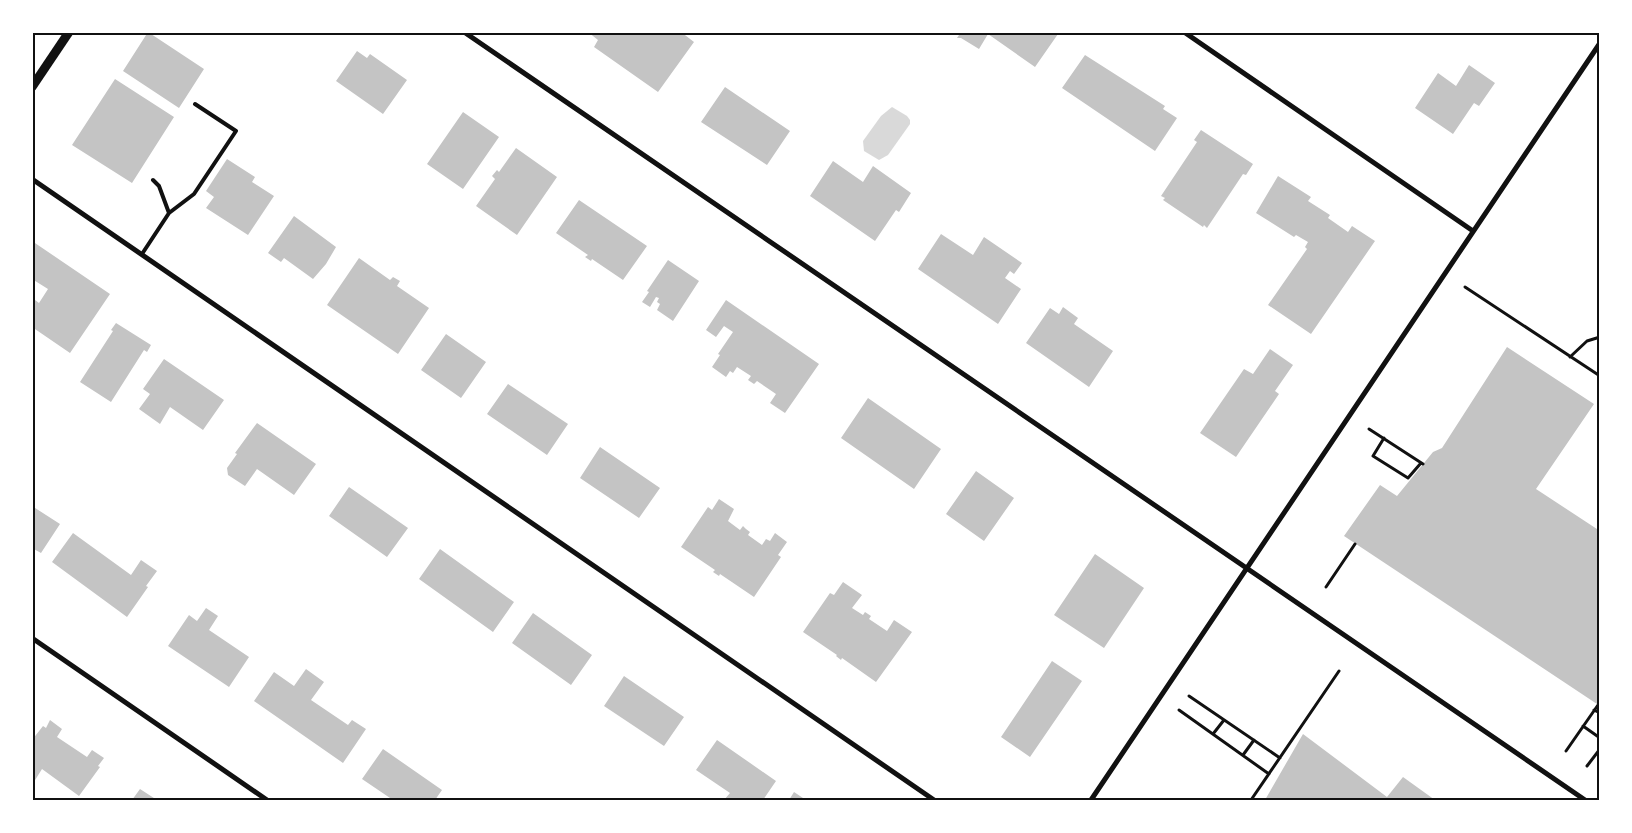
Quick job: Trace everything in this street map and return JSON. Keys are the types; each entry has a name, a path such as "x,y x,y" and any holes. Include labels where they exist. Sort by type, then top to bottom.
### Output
{"street":[{"path":"32,87 69,32"},
{"path":"464,32 1585,800"},
{"path":"1184,32 1473,231"},
{"path":"1091,800 1600,43"},
{"path":"32,178 934,800"},
{"path":"32,638 267,800"}],"lane":[{"path":"142,254 168,213 194,194 236,131 195,104"},
{"path":"153,180 159,186 168,213"}],"path":[{"path":"1465,287 1600,376"},
{"path":"1570,357 1587,341 1600,337"},
{"path":"1369,429 1384,438 1422,463 1408,478 1373,456 1384,438"},
{"path":"1326,587 1355,544"},
{"path":"1252,800 1339,671"},
{"path":"1189,696 1280,758"},
{"path":"1566,751 1598,705"},
{"path":"1179,710 1269,774"},
{"path":"1594,710 1600,712"},
{"path":"1213,734 1224,720"},
{"path":"1583,726 1600,738"},
{"path":"1243,755 1254,740"},
{"path":"1588,766 1600,749"}],"shaded area":[{"path":"892,107 907,116 910,124 888,155 879,160 864,151 863,141 881,116"}],"building":[{"path":"148,32 204,69 179,108 123,71"},
{"path":"588,32 681,32 694,42 658,92 594,47 598,40"},
{"path":"961,32 1055,32 1058,34 1035,67 988,34 979,49 961,38 957,38"},
{"path":"357,51 367,58 370,54 407,80 383,114 336,81"},
{"path":"1085,55 1165,106 1163,109 1177,118 1155,151 1062,88"},
{"path":"1469,65 1495,83 1479,106 1474,103 1453,134 1415,108 1438,73 1456,86"},
{"path":"115,79 174,117 132,183 72,145"},
{"path":"725,87 790,131 767,165 701,122"},
{"path":"463,112 499,137 463,189 427,164"},
{"path":"1201,130 1253,164 1246,175 1243,174 1207,228 1163,200 1165,198 1161,196 1197,142 1194,140"},
{"path":"516,148 557,177 517,235 476,206 495,179 492,176 497,170 499,172"},
{"path":"227,159 255,177 252,182 274,196 248,235 206,208 214,197 206,191"},
{"path":"833,161 863,182 873,166 911,193 899,212 896,210 875,241 810,196"},
{"path":"1278,176 1311,197 1308,201 1330,215 1328,218 1348,232 1352,226 1375,241 1311,334 1268,305 1307,249 1305,247 1308,242 1296,235 1294,237 1256,213"},
{"path":"579,200 647,246 623,280 592,259 591,261 585,257 588,255 556,233"},
{"path":"294,216 336,247 326,264 313,279 284,258 281,262 268,253"},
{"path":"941,234 973,255 984,237 1022,263 1014,274 1010,271 1005,278 1021,289 998,324 918,269"},
{"path":"32,241 110,294 70,353 32,327 32,310 35,306 33,304 35,300 39,303 48,289 32,279"},
{"path":"359,258 390,280 393,277 400,281 397,286 429,308 398,354 327,305"},
{"path":"668,260 699,281 673,321 657,310 660,304 657,302 659,298 656,297 650,307 642,302 649,292 647,291"},
{"path":"726,300 819,364 785,413 770,403 776,394 757,381 754,384 748,380 751,376 737,367 733,373 730,371 726,377 712,367 720,355 718,354 733,332 724,326 716,337 706,330"},
{"path":"1063,307 1078,318 1074,324 1113,351 1089,387 1026,343 1050,308 1059,314"},
{"path":"116,323 151,345 147,352 144,350 111,402 80,382 113,331 111,330"},
{"path":"446,334 486,362 461,398 421,370"},
{"path":"1507,347 1594,404 1536,489 1600,531 1600,706 1344,536 1380,485 1397,496 1433,452 1442,448"},
{"path":"1270,349 1293,365 1275,391 1279,394 1236,457 1200,433 1244,369 1253,374"},
{"path":"164,359 224,400 203,430 170,407 160,424 139,409 150,394 143,389"},
{"path":"508,384 568,424 547,455 487,414"},
{"path":"868,398 941,449 914,489 841,438"},
{"path":"257,423 316,464 294,495 257,469 245,486 228,475 227,468 237,454 235,453"},
{"path":"600,447 660,488 639,518 580,478"},
{"path":"976,471 1014,498 984,541 946,514"},
{"path":"349,487 408,528 387,557 329,516"},
{"path":"719,499 734,509 728,521 740,530 743,526 750,532 748,535 762,545 766,539 770,541 775,533 787,542 778,555 781,557 754,597 720,574 719,576 713,572 715,570 681,547 708,507 712,510"},
{"path":"32,506 60,524 41,553 32,548"},
{"path":"73,533 131,575 141,560 157,571 127,617 52,562"},
{"path":"440,549 514,602 493,632 419,579"},
{"path":"1095,554 1144,588 1104,648 1054,615"},
{"path":"843,582 862,595 852,608 863,615 865,612 871,616 869,619 887,631 894,620 912,632 876,682 842,658 841,660 837,655 803,632 830,593 834,595"},
{"path":"206,608 218,616 209,630 249,657 229,687 168,646 189,615 197,621"},
{"path":"533,613 592,655 571,685 512,643"},
{"path":"1052,661 1082,681 1030,757 1001,737"},
{"path":"306,669 324,682 311,700 348,725 352,720 366,729 343,763 254,701 274,672 294,686"},
{"path":"624,676 684,717 664,746 604,706"},
{"path":"50,720 62,729 57,737 87,757 92,750 104,758 98,766 100,767 79,796 42,769 32,785 32,740 43,726 46,728"},
{"path":"1303,734 1387,797 1403,777 1435,800 1265,800"},
{"path":"717,740 776,781 763,800 724,800 730,793 696,770"},
{"path":"383,749 442,790 435,800 393,800 362,779"},
{"path":"140,789 157,800 132,800"},
{"path":"794,792 806,800 789,800"}]}
